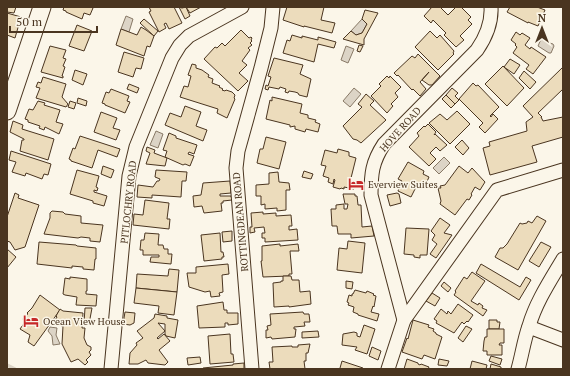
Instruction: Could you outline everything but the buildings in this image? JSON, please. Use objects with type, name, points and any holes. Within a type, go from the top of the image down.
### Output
[{"type":"main road","points":[[7,111],[42,7]]},
{"type":"street","name":"PITLOCHRY ROAD","points":[[111,369],[129,176],[136,147],[172,58],[180,45],[189,36],[242,7]]},
{"type":"street","name":"ROTTINGDEAN ROAD","points":[[252,369],[236,168],[238,151],[270,28],[273,7]]},
{"type":"street","name":"HOVE ROAD","points":[[404,320],[371,195],[373,166],[377,154],[384,144],[477,50],[484,40],[490,22],[491,7]]},
{"type":"street","points":[[388,369],[404,320],[497,190],[563,170]]},
{"type":"street","points":[[518,369],[529,327],[544,290],[563,259]]},
{"type":"street","points":[[529,327],[563,340]]},
{"type":"shaded area","points":[[126,16],[133,19],[129,32],[121,29]]},
{"type":"shaded area","points":[[362,19],[367,24],[362,33],[356,35],[351,31]]},
{"type":"shaded area","points":[[542,37],[546,42],[553,44],[554,46],[551,53],[538,46]]},
{"type":"shaded area","points":[[346,46],[354,49],[348,63],[341,60]]},
{"type":"shaded area","points":[[354,88],[361,94],[350,107],[343,101]]},
{"type":"shaded area","points":[[156,131],[163,134],[158,148],[150,145]]},
{"type":"shaded area","points":[[444,157],[450,163],[439,174],[433,168]]},
{"type":"shaded area","points":[[50,327],[57,328],[56,335],[60,344],[53,345],[52,336],[48,331]]},
{"type":"waterway","points":[[7,365],[15,369]]},
{"type":"place","name":"Everview Suites","points":[[356,184]]},
{"type":"place","name":"Ocean View House","points":[[31,321]]}]
